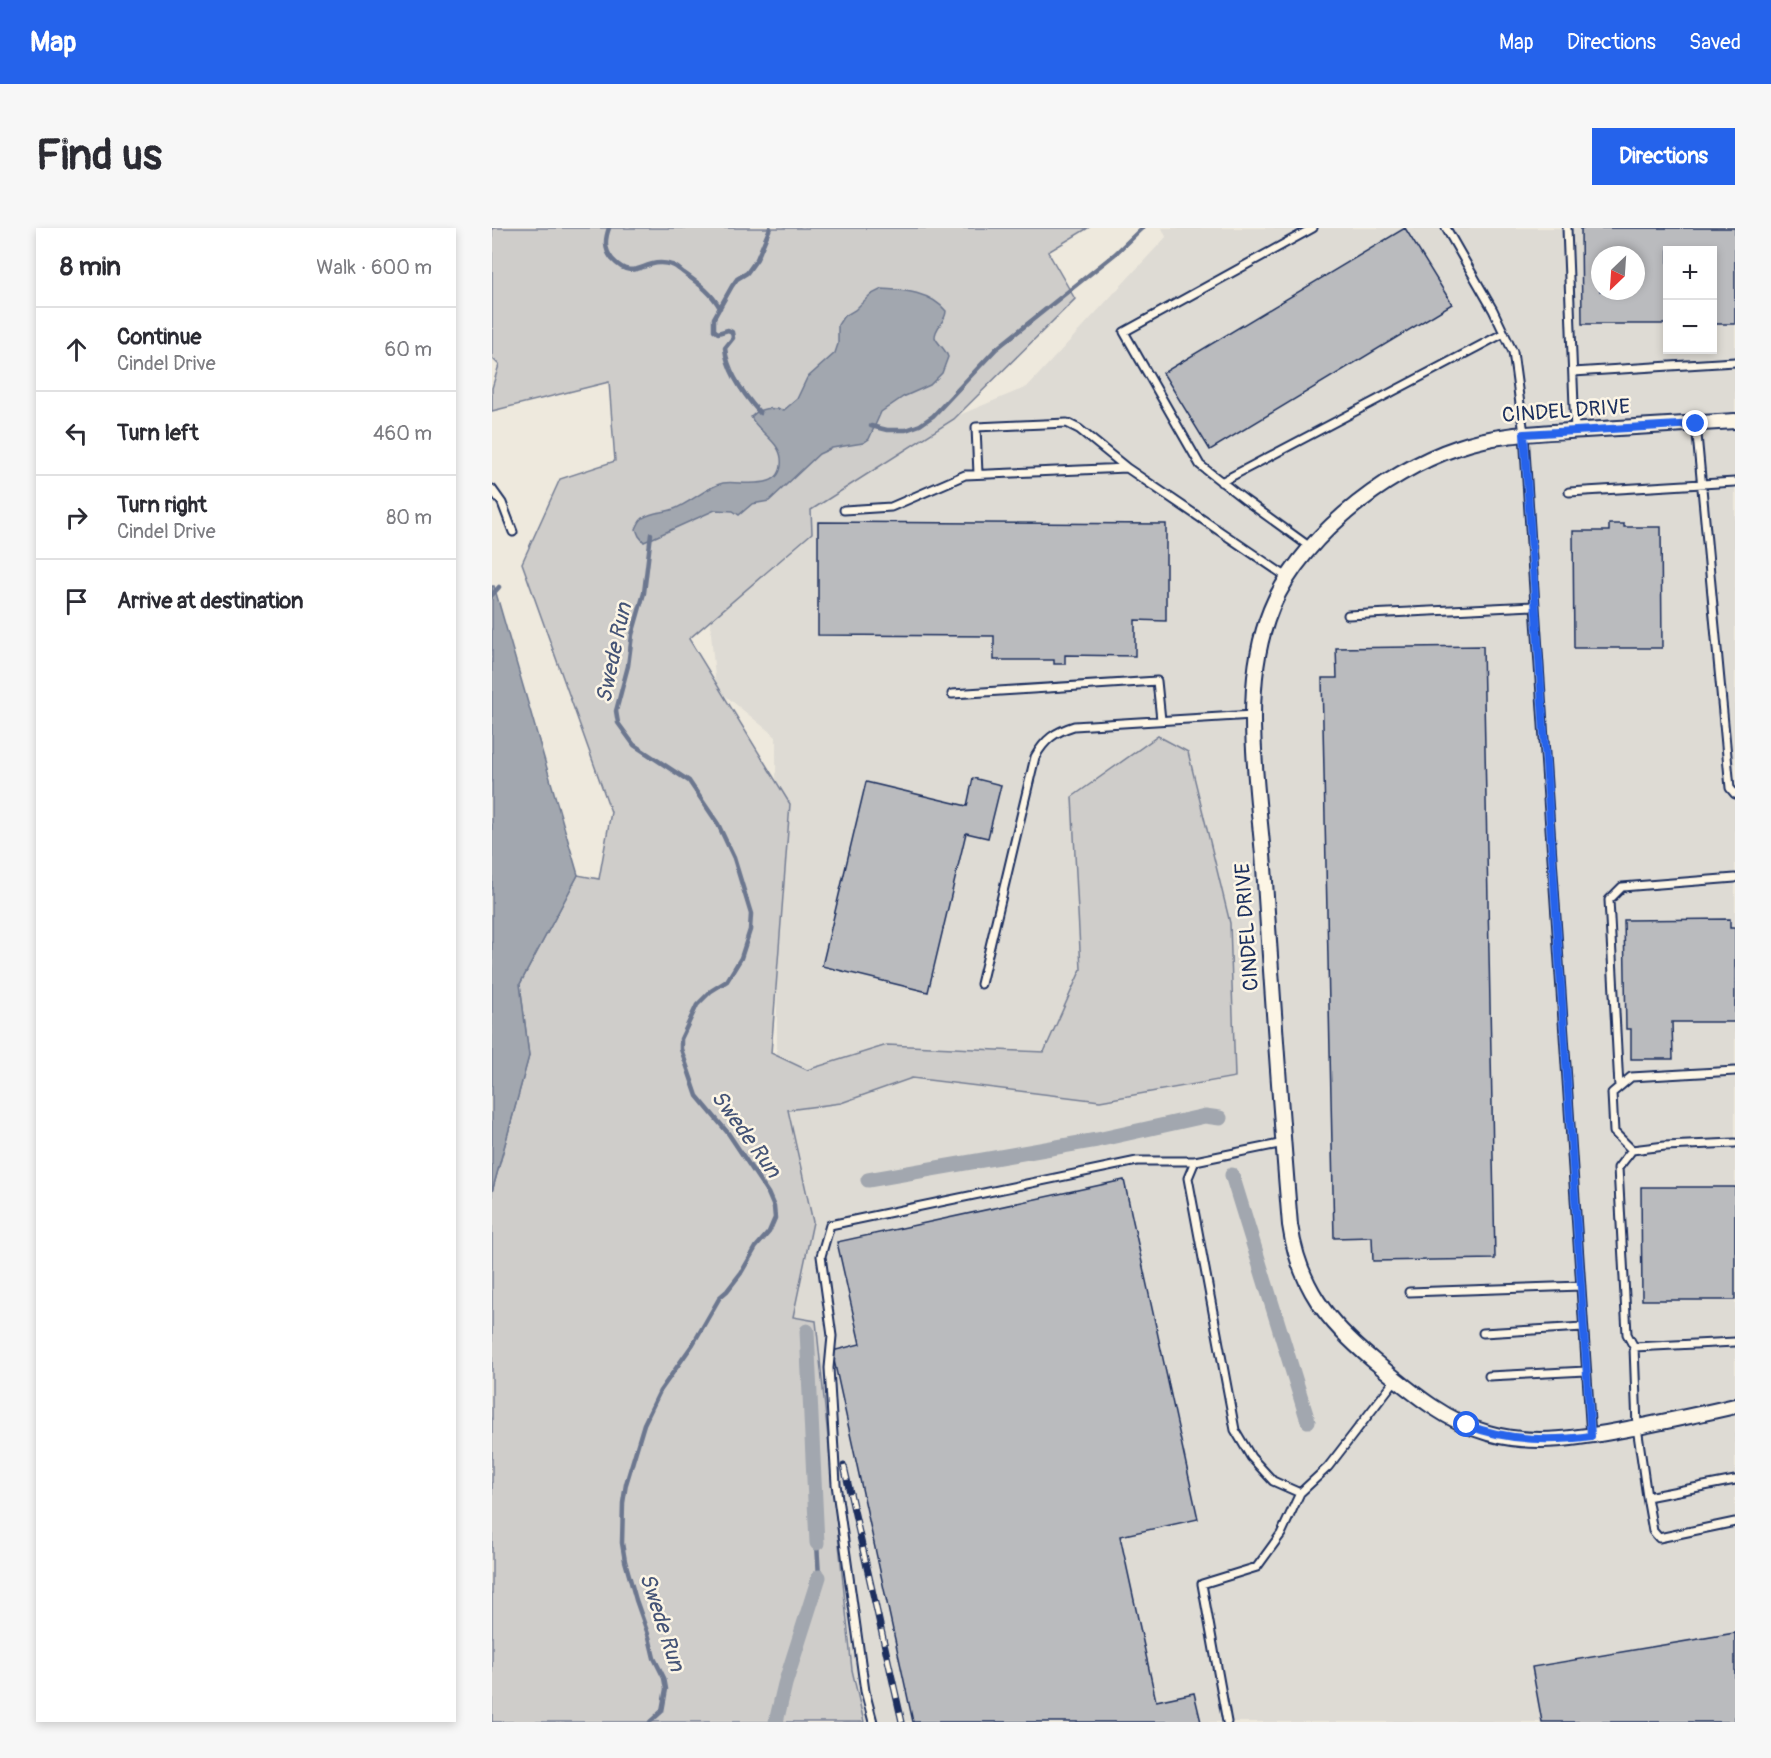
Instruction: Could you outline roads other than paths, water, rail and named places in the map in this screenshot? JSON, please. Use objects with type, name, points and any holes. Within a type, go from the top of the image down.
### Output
[{"type":"street","name":"CINDEL DRIVE","points":[[1735,421],[1496,437],[1460,446],[1419,464],[1365,498],[1310,547],[1287,577],[1267,618],[1260,644],[1255,669],[1254,715],[1293,1246],[1307,1285],[1330,1320],[1361,1350],[1410,1391],[1446,1415],[1487,1433],[1533,1440],[1591,1436],[1735,1406]]},
{"type":"lane","points":[[1310,547],[1200,465],[1124,332],[1313,228]]},
{"type":"lane","points":[[1446,228],[1513,352],[1524,434],[1591,1436]]},
{"type":"lane","points":[[1567,228],[1575,431]]},
{"type":"lane","points":[[1221,482],[1504,333]]},
{"type":"lane","points":[[1573,372],[1735,362]]},
{"type":"lane","points":[[978,474],[976,427],[1067,423],[1079,429],[1127,468],[1287,577]]},
{"type":"lane","points":[[1696,424],[1730,788],[1735,794]]},
{"type":"lane","points":[[844,510],[891,507],[965,475],[1127,468]]},
{"type":"lane","points":[[1569,492],[1735,482]]},
{"type":"lane","points":[[492,489],[502,503],[513,532]]},
{"type":"lane","points":[[1348,615],[1535,606]]},
{"type":"lane","points":[[952,694],[1157,681],[1161,720]]},
{"type":"lane","points":[[981,984],[1035,757],[1042,744],[1057,731],[1074,726],[1254,715]]},
{"type":"lane","points":[[1619,1087],[1609,900],[1622,887],[1735,878]]},
{"type":"lane","points":[[1632,1150],[1614,1132],[1612,1093],[1631,1077],[1735,1071]]},
{"type":"lane","points":[[873,1722],[865,1690],[836,1484],[829,1368],[832,1336],[821,1256],[830,1225],[1137,1161],[1195,1161],[1284,1143]]},
{"type":"lane","points":[[1735,1143],[1632,1150],[1618,1168],[1628,1334],[1634,1347],[1637,1427],[1653,1531],[1659,1538],[1735,1522]]},
{"type":"lane","points":[[1195,1161],[1188,1178],[1235,1431],[1251,1457],[1273,1481],[1300,1493]]},
{"type":"lane","points":[[1409,1293],[1581,1286]]},
{"type":"lane","points":[[1483,1333],[1583,1327]]},
{"type":"lane","points":[[1634,1347],[1735,1342]]},
{"type":"lane","points":[[1489,1376],[1586,1371]]},
{"type":"lane","points":[[1227,1722],[1202,1584],[1257,1567],[1281,1534],[1300,1493],[1328,1467],[1396,1379]]},
{"type":"lane","points":[[1647,1497],[1735,1480]]},
{"type":"waterway","name":"Swede Run","points":[[609,228],[606,248],[612,259],[620,266],[628,270],[662,263],[674,266],[713,297],[720,308]]},
{"type":"waterway","name":"Swede Run","points":[[760,413],[743,391],[726,357],[725,348],[733,338],[732,332],[728,330],[718,333],[714,330],[714,318],[737,279],[747,273],[757,259],[770,228]]},
{"type":"waterway","points":[[871,426],[887,430],[906,430],[920,425],[933,416],[996,349],[1115,254],[1142,228]]},
{"type":"waterway","name":"Swede Run","points":[[650,1722],[662,1711],[666,1689],[664,1678],[654,1658],[625,1561],[622,1543],[626,1484],[644,1424],[660,1391],[693,1344],[720,1297],[741,1273],[756,1247],[769,1232],[775,1218],[774,1207],[768,1193],[728,1133],[697,1096],[681,1049],[681,1039],[697,1005],[711,991],[727,981],[741,958],[750,930],[751,914],[734,858],[718,824],[689,781],[634,745],[618,723],[616,711],[628,666],[632,635],[644,593],[651,534]]},
{"type":"waterway","points":[[492,595],[499,587]]},
{"type":"waterway","points":[[868,1180],[1097,1140],[1205,1116],[1220,1118]]},
{"type":"waterway","points":[[1232,1175],[1308,1421]]},
{"type":"waterway","points":[[807,1331],[817,1543]]},
{"type":"waterway","points":[[817,1543],[819,1577]]},
{"type":"waterway","points":[[776,1722],[785,1684],[819,1577]]},
{"type":"railway","points":[[844,1466],[902,1722]]}]
